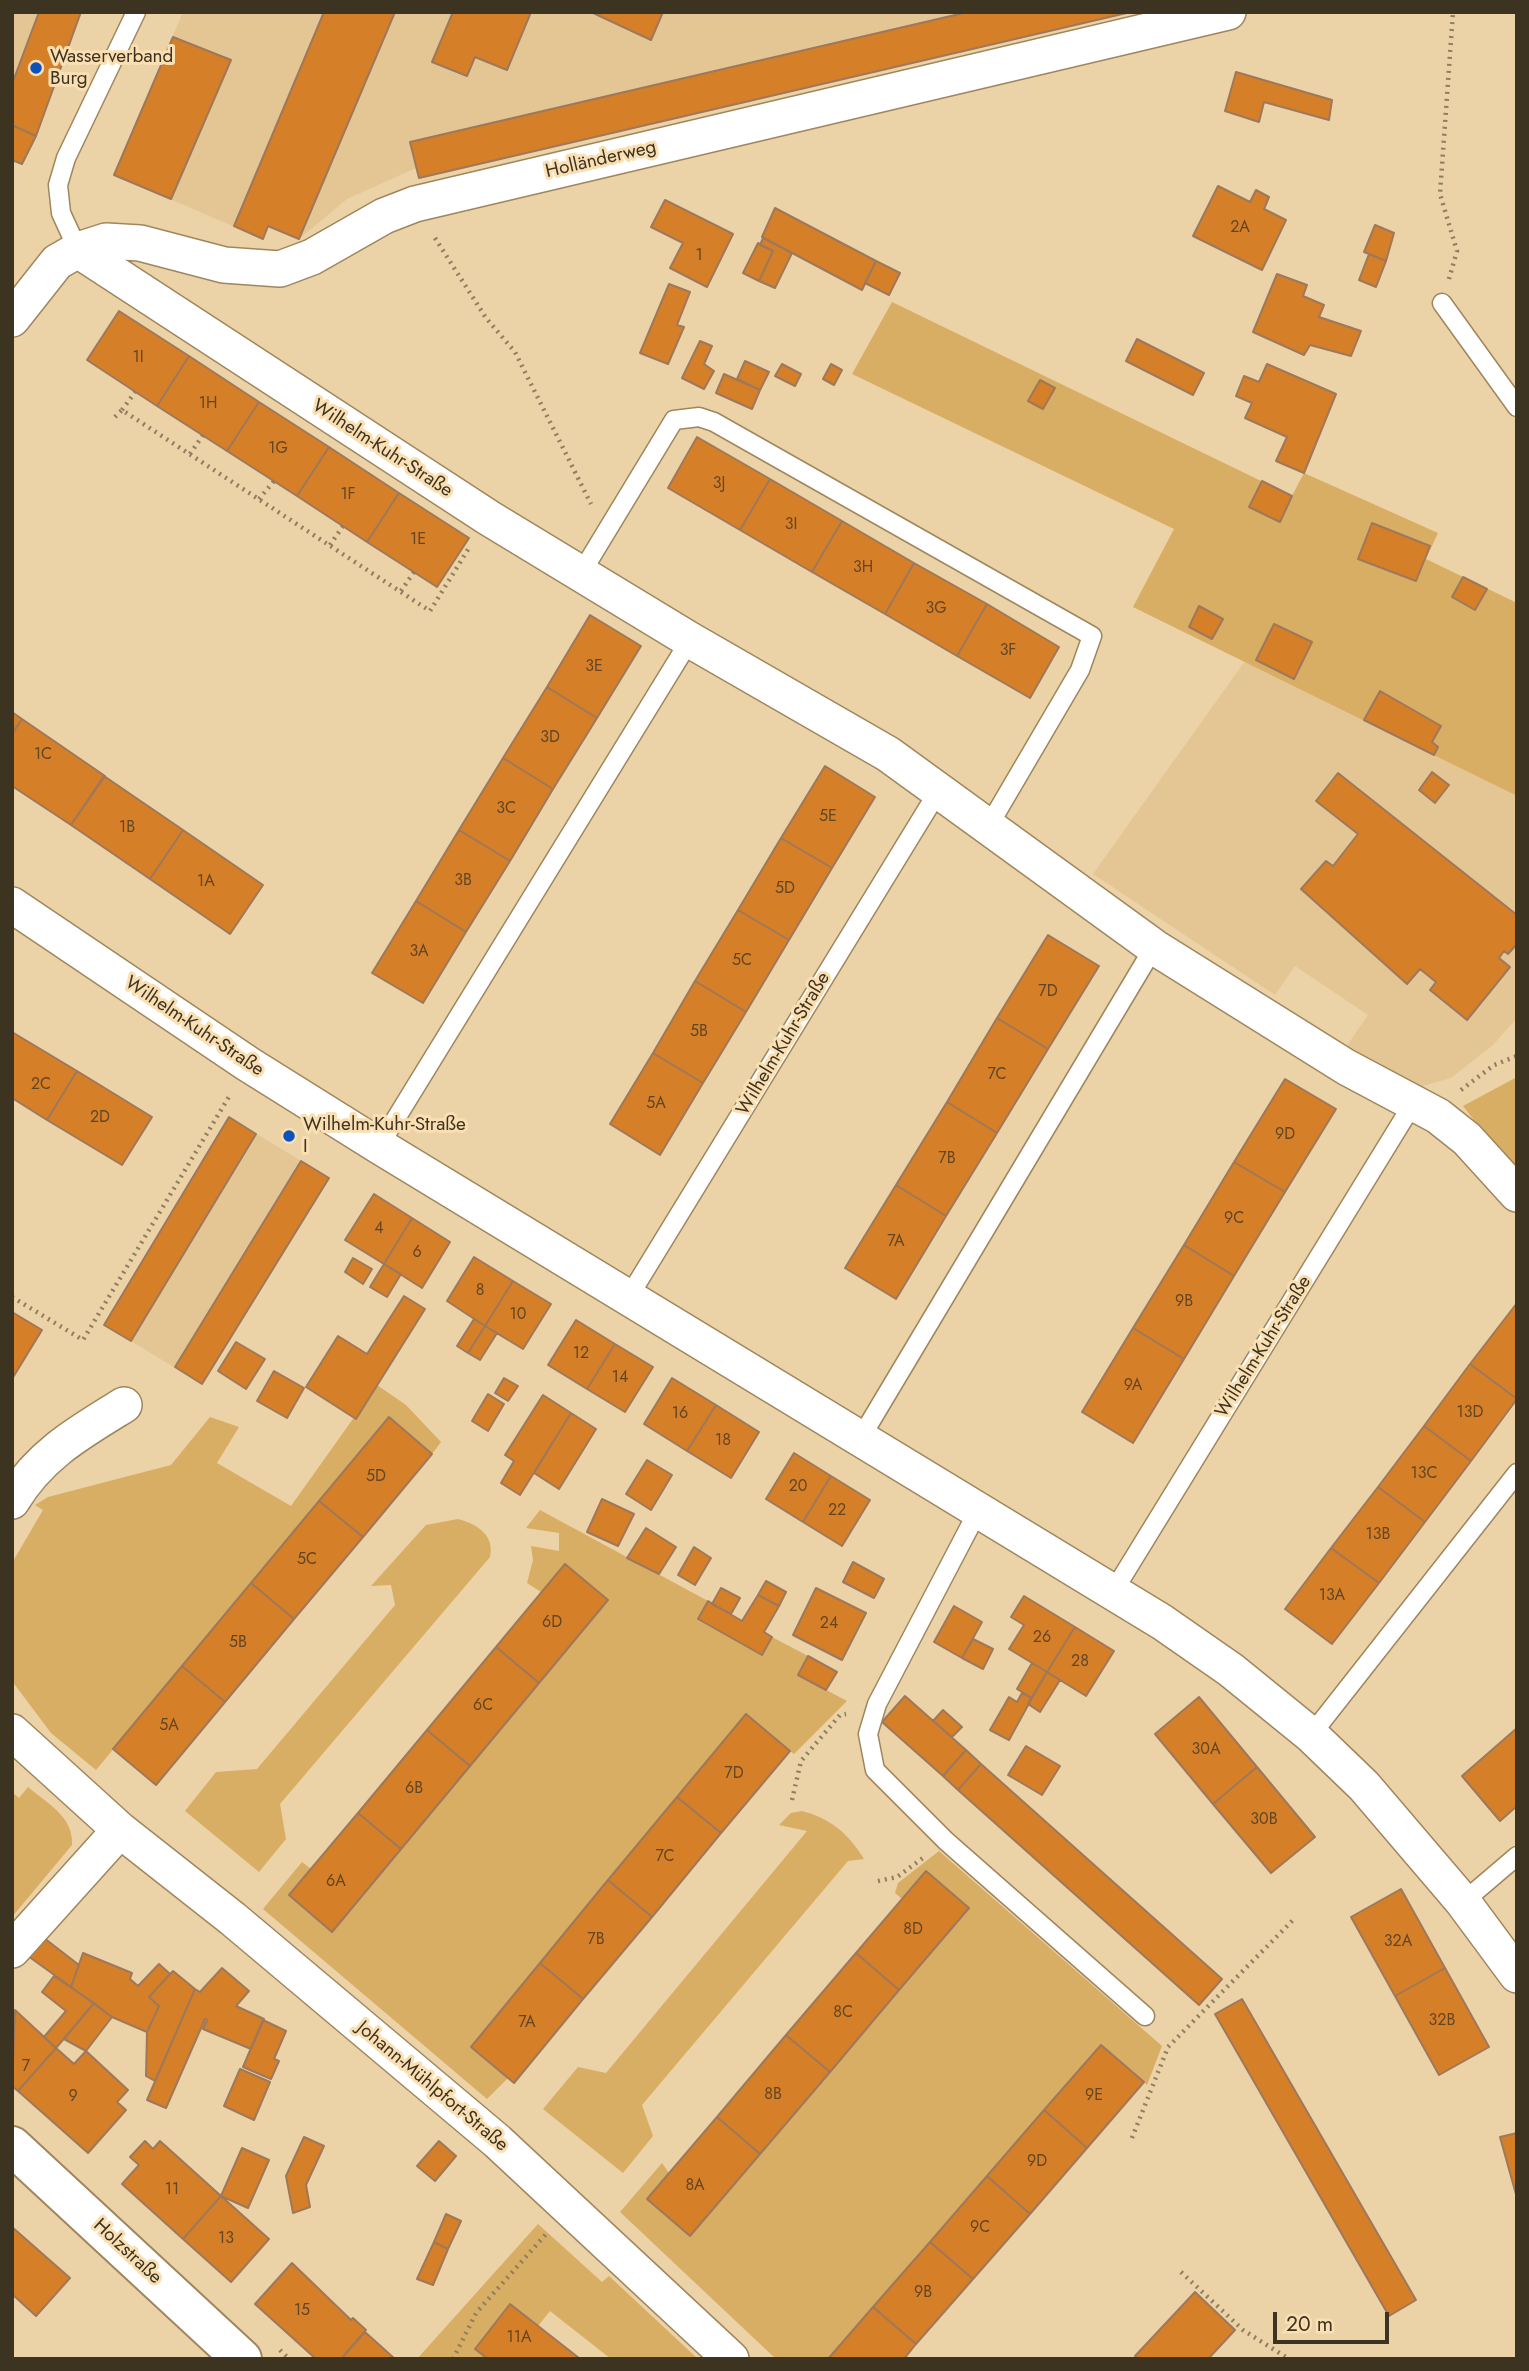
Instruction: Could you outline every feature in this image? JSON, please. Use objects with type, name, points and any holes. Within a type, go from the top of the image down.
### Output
[{"type":"street","name":"Holländerweg","points":[[12,318],[57,262],[78,250],[106,241],[140,243],[224,265],[280,269],[312,257],[384,216],[415,204],[1228,12]]},
{"type":"street","name":"Wilhelm-Kuhr-Straße","points":[[78,250],[580,575],[888,754],[1154,947],[1346,1068],[1426,1109],[1467,1139],[1517,1194]]},
{"type":"street","name":"Wilhelm-Kuhr-Straße","points":[[12,905],[248,1064],[628,1298],[979,1509],[1113,1592],[1231,1670],[1311,1735],[1364,1786],[1462,1902],[1517,1975]]},
{"type":"street","points":[[12,1501],[27,1476],[50,1454],[124,1405]]},
{"type":"street","name":"Johann-Mühlpfort-Straße","points":[[12,1732],[120,1830],[265,1946],[497,2141],[731,2359]]},
{"type":"street","points":[[12,1950],[120,1830]]},
{"type":"street","name":"Holzstraße","points":[[12,2146],[242,2359]]},
{"type":"lane","points":[[78,250],[61,213],[58,185],[66,158],[136,12]]},
{"type":"lane","points":[[1442,303],[1517,407]]},
{"type":"lane","points":[[580,575],[674,419],[699,417],[714,422],[1092,636],[1080,670],[988,827]]},
{"type":"lane","points":[[379,1146],[690,640]]},
{"type":"lane","name":"Wilhelm-Kuhr-Straße","points":[[628,1298],[939,790]]},
{"type":"lane","points":[[860,1438],[1154,947]]},
{"type":"lane","name":"Wilhelm-Kuhr-Straße","points":[[1113,1592],[1426,1109]]},
{"type":"lane","points":[[1311,1735],[1517,1473]]},
{"type":"lane","points":[[979,1509],[877,1704],[868,1734],[875,1770],[946,1841],[1145,2016]]},
{"type":"lane","points":[[1462,1902],[1517,1856]]},
{"type":"path","points":[[1442,303],[1457,251],[1440,194],[1453,12]]},
{"type":"path","points":[[415,204],[463,285],[514,352],[605,533]]},
{"type":"path","points":[[116,417],[135,391]]},
{"type":"path","points":[[122,410],[430,611],[489,518]]},
{"type":"path","points":[[190,454],[203,435]]},
{"type":"path","points":[[259,499],[274,481]]},
{"type":"path","points":[[330,545],[343,526]]},
{"type":"path","points":[[401,591],[414,572]]},
{"type":"path","points":[[1426,1109],[1469,1081],[1517,1056]]},
{"type":"path","points":[[12,1297],[83,1340],[248,1064]]},
{"type":"path","points":[[792,1800],[801,1761],[840,1716],[877,1704]]},
{"type":"path","points":[[878,1881],[897,1877],[946,1841]]},
{"type":"path","points":[[1132,2138],[1168,2047],[1294,1919]]},
{"type":"path","points":[[453,2359],[476,2313],[570,2208]]},
{"type":"path","points":[[1181,2272],[1243,2330],[1289,2359]]},
{"type":"shaded area","name":"Wasserverband Burg","points":[[12,12],[81,12],[36,136],[12,125]]},
{"type":"shaded area","points":[[183,12],[1131,12],[419,178],[416,168],[347,199],[299,239],[269,226],[263,239],[114,175]]},
{"type":"shaded area","points":[[892,302],[1292,496],[1304,473],[1438,533],[1426,559],[1517,603],[1517,796],[1133,607],[1174,529],[852,374]]},
{"type":"shaded area","points":[[1245,661],[1517,796],[1517,1018],[1493,1045],[1451,1078],[1419,1087],[1346,1047],[1368,1015],[1295,966],[1275,995],[1093,874]]},
{"type":"shaded area","points":[[1517,1077],[1517,1175],[1463,1106]]},
{"type":"shaded area","points":[[229,1117],[329,1178],[202,1384],[104,1325]]},
{"type":"shaded area","points":[[377,1385],[406,1405],[441,1442],[432,1454],[388,1418],[96,1770],[51,1733],[12,1681],[12,1563],[43,1510],[35,1505],[48,1497],[171,1465],[210,1417],[239,1427],[217,1463],[291,1506]]},
{"type":"shaded area","points":[[540,1510],[708,1601],[698,1620],[762,1655],[772,1637],[808,1656],[798,1675],[847,1701],[794,1754],[746,1715],[471,2046],[508,2078],[487,2099],[263,1909],[302,1862],[311,1869],[289,1895],[332,1931],[608,1600],[565,1564],[541,1592],[527,1583],[533,1560],[531,1546],[559,1551],[559,1533],[526,1528]]},
{"type":"shaded area","points":[[458,1519],[478,1527],[483,1532],[490,1542],[490,1557],[280,1804],[286,1839],[259,1872],[185,1811],[216,1772],[257,1769],[395,1605],[391,1585],[371,1586],[426,1525]]},
{"type":"shaded area","points":[[28,1787],[64,1819],[69,1826],[72,1845],[12,1917],[12,1792],[19,1798]]},
{"type":"shaded area","points":[[802,1811],[838,1828],[864,1859],[848,1861],[642,2105],[653,2136],[623,2173],[543,2109],[578,2067],[606,2073],[807,1831],[779,1825],[791,1813]]},
{"type":"shaded area","points":[[939,1851],[1162,2046],[1147,2085],[1101,2045],[828,2359],[776,2359],[620,2212],[662,2163],[669,2173],[647,2199],[691,2236],[969,1908],[926,1871],[902,1899],[895,1893],[898,1883]]},
{"type":"shaded area","points":[[538,2224],[602,2282],[609,2276],[698,2359],[611,2359],[550,2311],[538,2326],[476,2349],[487,2359],[417,2359]]},
{"type":"building","name":"Wasserverband Burg","points":[[39,12],[81,12],[36,136],[12,125],[12,84]]},
{"type":"building","points":[[324,12],[395,12],[299,239],[268,226],[263,239],[234,226]]},
{"type":"building","points":[[453,12],[531,12],[507,70],[475,57],[467,76],[432,62]]},
{"type":"building","points":[[591,12],[663,12],[651,40]]},
{"type":"building","points":[[968,12],[1131,12],[419,178],[410,142]]},
{"type":"building","points":[[173,37],[231,60],[171,199],[114,175]]},
{"type":"building","points":[[1236,72],[1332,100],[1329,120],[1264,102],[1259,122],[1225,111]]},
{"type":"building","points":[[12,125],[36,136],[22,164],[12,160]]},
{"type":"building","points":[[1218,186],[1250,202],[1256,190],[1269,197],[1264,209],[1286,220],[1262,270],[1193,236]]},
{"type":"building","points":[[665,200],[733,234],[707,287],[670,268],[683,243],[651,227]]},
{"type":"building","points":[[775,208],[876,261],[862,290],[762,237]]},
{"type":"building","points":[[1375,225],[1394,233],[1386,261],[1364,252]]},
{"type":"building","points":[[763,238],[792,253],[775,288],[759,281],[773,251],[760,245]]},
{"type":"building","points":[[758,243],[773,251],[759,281],[743,273]]},
{"type":"building","points":[[1369,254],[1386,261],[1376,287],[1359,280]]},
{"type":"building","points":[[876,261],[900,273],[889,295],[865,283]]},
{"type":"building","points":[[1277,274],[1307,285],[1303,296],[1324,305],[1319,317],[1361,331],[1351,356],[1310,345],[1304,355],[1253,332]]},
{"type":"building","points":[[669,284],[690,292],[677,325],[684,327],[668,364],[640,353]]},
{"type":"building","points":[[119,311],[189,356],[157,406],[87,360]]},
{"type":"building","points":[[1137,339],[1204,373],[1193,395],[1126,361]]},
{"type":"building","points":[[700,341],[712,346],[704,364],[714,371],[704,389],[682,378]]},
{"type":"building","points":[[189,356],[259,402],[227,451],[157,406]]},
{"type":"building","points":[[745,361],[769,372],[760,390],[737,379]]},
{"type":"building","points":[[782,364],[801,374],[795,386],[775,376]]},
{"type":"building","points":[[831,364],[842,370],[834,385],[823,379]]},
{"type":"building","points":[[1267,364],[1336,394],[1304,473],[1276,461],[1287,437],[1245,418],[1252,403],[1236,396],[1244,376],[1259,382]]},
{"type":"building","points":[[724,374],[760,390],[752,409],[716,393]]},
{"type":"building","points":[[1040,380],[1055,388],[1043,409],[1028,401]]},
{"type":"building","points":[[259,402],[329,447],[297,496],[227,451]]},
{"type":"building","points":[[697,437],[770,479],[740,530],[668,488]]},
{"type":"building","points":[[329,447],[399,493],[367,542],[297,496]]},
{"type":"building","points":[[770,479],[842,521],[812,572],[740,530]]},
{"type":"building","points":[[1262,481],[1292,496],[1280,522],[1249,507]]},
{"type":"building","points":[[399,493],[469,538],[437,587],[367,542]]},
{"type":"building","points":[[842,521],[914,563],[885,614],[812,572]]},
{"type":"building","points":[[1372,523],[1430,546],[1416,581],[1358,559]]},
{"type":"building","points":[[914,563],[987,604],[957,656],[885,614]]},
{"type":"building","points":[[1463,577],[1487,589],[1475,610],[1452,597]]},
{"type":"building","points":[[987,604],[1059,647],[1030,698],[957,656]]},
{"type":"building","points":[[1199,606],[1223,619],[1212,639],[1189,627]]},
{"type":"building","points":[[590,615],[641,646],[597,718],[547,687]]},
{"type":"building","points":[[1274,624],[1312,642],[1294,679],[1256,660]]},
{"type":"building","points":[[547,687],[597,718],[553,789],[503,758]]},
{"type":"building","points":[[1380,691],[1441,726],[1432,742],[1438,747],[1434,755],[1364,720]]},
{"type":"building","points":[[12,712],[22,719],[12,734]]},
{"type":"building","points":[[22,719],[105,776],[71,825],[12,786],[12,734]]},
{"type":"building","points":[[503,758],[553,789],[510,861],[459,830]]},
{"type":"building","points":[[825,766],[875,797],[832,868],[781,838]]},
{"type":"building","points":[[1432,772],[1449,785],[1435,803],[1419,790]]},
{"type":"building","points":[[1338,773],[1517,915],[1517,944],[1508,954],[1504,951],[1499,958],[1510,967],[1467,1020],[1430,990],[1436,982],[1420,969],[1407,984],[1301,889],[1326,861],[1333,866],[1358,834],[1316,801]]},
{"type":"building","points":[[104,776],[183,830],[150,879],[71,825]]},
{"type":"building","points":[[183,830],[263,885],[230,934],[150,879]]},
{"type":"building","points":[[459,830],[510,861],[466,932],[416,901]]},
{"type":"building","points":[[781,838],[832,868],[789,940],[738,910]]},
{"type":"building","points":[[416,901],[466,932],[423,1003],[372,973]]},
{"type":"building","points":[[738,910],[789,940],[746,1012],[695,981]]},
{"type":"building","points":[[1048,935],[1099,966],[1048,1049],[997,1018]]},
{"type":"building","points":[[695,981],[746,1012],[703,1083],[653,1053]]},
{"type":"building","points":[[997,1018],[1048,1049],[997,1133],[947,1102]]},
{"type":"building","points":[[12,1032],[77,1071],[47,1120],[12,1098]]},
{"type":"building","points":[[653,1053],[703,1083],[660,1155],[610,1124]]},
{"type":"building","points":[[77,1071],[152,1117],[122,1165],[47,1120]]},
{"type":"building","points":[[1285,1079],[1336,1109],[1285,1192],[1234,1162]]},
{"type":"building","points":[[947,1102],[997,1133],[946,1216],[896,1185]]},
{"type":"building","points":[[229,1117],[256,1134],[131,1341],[104,1325]]},
{"type":"building","points":[[301,1161],[329,1178],[202,1384],[175,1367]]},
{"type":"building","points":[[1234,1162],[1285,1192],[1234,1276],[1184,1245]]},
{"type":"building","points":[[896,1185],[946,1216],[896,1299],[845,1268]]},
{"type":"building","points":[[374,1194],[412,1218],[384,1264],[345,1240]]},
{"type":"building","points":[[412,1218],[450,1242],[422,1288],[384,1264]]},
{"type":"building","points":[[1184,1245],[1234,1276],[1184,1359],[1133,1328]]},
{"type":"building","points":[[474,1257],[513,1281],[485,1326],[447,1301]]},
{"type":"building","points":[[353,1258],[372,1269],[363,1284],[345,1272]]},
{"type":"building","points":[[384,1264],[401,1274],[387,1297],[370,1287]]},
{"type":"building","points":[[513,1281],[551,1304],[523,1349],[485,1326]]},
{"type":"building","points":[[404,1296],[425,1309],[356,1419],[306,1387],[338,1336],[367,1354]]},
{"type":"building","points":[[1517,1303],[1517,1399],[1470,1364]]},
{"type":"building","points":[[12,1312],[42,1330],[12,1379]]},
{"type":"building","points":[[474,1319],[485,1326],[468,1353],[457,1346]]},
{"type":"building","points":[[576,1320],[615,1344],[587,1389],[548,1365]]},
{"type":"building","points":[[485,1326],[497,1333],[480,1360],[468,1353]]},
{"type":"building","points":[[1133,1328],[1184,1359],[1133,1443],[1082,1412]]},
{"type":"building","points":[[236,1342],[265,1359],[246,1389],[218,1371]]},
{"type":"building","points":[[615,1344],[653,1367],[625,1412],[587,1389]]},
{"type":"building","points":[[1470,1364],[1517,1399],[1471,1461],[1424,1426]]},
{"type":"building","points":[[274,1371],[304,1388],[287,1418],[257,1401]]},
{"type":"building","points":[[504,1378],[518,1386],[508,1401],[495,1393]]},
{"type":"building","points":[[672,1378],[716,1405],[687,1451],[644,1424]]},
{"type":"building","points":[[488,1394],[504,1404],[488,1431],[472,1421]]},
{"type":"building","points":[[543,1395],[571,1413],[520,1495],[501,1483],[514,1461],[505,1455]]},
{"type":"building","points":[[716,1405],[759,1432],[731,1478],[687,1451]]},
{"type":"building","points":[[571,1413],[596,1429],[559,1489],[534,1473]]},
{"type":"building","points":[[389,1417],[432,1454],[363,1537],[319,1501]]},
{"type":"building","points":[[1424,1426],[1471,1461],[1425,1522],[1378,1487]]},
{"type":"building","points":[[794,1453],[831,1476],[803,1522],[766,1499]]},
{"type":"building","points":[[647,1460],[672,1475],[651,1510],[626,1494]]},
{"type":"building","points":[[831,1476],[870,1500],[842,1546],[803,1522]]},
{"type":"building","points":[[1378,1487],[1425,1522],[1379,1583],[1331,1548]]},
{"type":"building","points":[[602,1499],[634,1514],[618,1546],[587,1532]]},
{"type":"building","points":[[319,1501],[363,1537],[294,1619],[251,1583]]},
{"type":"building","points":[[646,1528],[676,1547],[659,1574],[627,1558]]},
{"type":"building","points":[[694,1547],[711,1558],[695,1585],[678,1575]]},
{"type":"building","points":[[1331,1548],[1379,1583],[1332,1644],[1285,1609]]},
{"type":"building","points":[[853,1562],[884,1579],[874,1598],[843,1582]]},
{"type":"building","points":[[565,1564],[608,1600],[539,1683],[496,1647]]},
{"type":"building","points":[[766,1581],[786,1592],[779,1606],[758,1595]]},
{"type":"building","points":[[251,1583],[294,1619],[225,1702],[182,1666]]},
{"type":"building","points":[[721,1588],[740,1598],[731,1614],[712,1604]]},
{"type":"building","points":[[816,1588],[866,1613],[842,1660],[793,1635]]},
{"type":"building","points":[[758,1595],[779,1606],[764,1632],[772,1637],[762,1655],[698,1619],[708,1601],[742,1621]]},
{"type":"building","points":[[1024,1596],[1075,1627],[1047,1672],[1009,1649],[1024,1625],[1011,1617]]},
{"type":"building","points":[[954,1606],[982,1622],[962,1658],[934,1642]]},
{"type":"building","points":[[1075,1627],[1114,1651],[1086,1696],[1047,1672]]},
{"type":"building","points":[[973,1639],[993,1649],[983,1669],[962,1658]]},
{"type":"building","points":[[496,1647],[539,1683],[470,1766],[427,1730]]},
{"type":"building","points":[[808,1656],[837,1672],[826,1690],[798,1675]]},
{"type":"building","points":[[1032,1663],[1047,1672],[1032,1698],[1017,1689]]},
{"type":"building","points":[[182,1666],[225,1702],[156,1785],[113,1749]]},
{"type":"building","points":[[1047,1672],[1060,1680],[1040,1712],[1028,1704]]},
{"type":"building","points":[[1022,1693],[1032,1698],[1009,1740],[990,1730],[1009,1697],[1017,1702]]},
{"type":"building","points":[[905,1696],[966,1750],[943,1776],[882,1722]]},
{"type":"building","points":[[1199,1697],[1257,1767],[1213,1804],[1155,1734]]},
{"type":"building","points":[[943,1710],[962,1727],[952,1737],[933,1721]]},
{"type":"building","points":[[746,1714],[790,1751],[721,1833],[677,1797]]},
{"type":"building","points":[[1517,1728],[1517,1806],[1500,1821],[1462,1776]]},
{"type":"building","points":[[427,1730],[470,1766],[401,1849],[358,1813]]},
{"type":"building","points":[[1026,1746],[1060,1766],[1042,1795],[1008,1775]]},
{"type":"building","points":[[966,1750],[981,1764],[958,1790],[943,1776]]},
{"type":"building","points":[[981,1764],[1222,1979],[1199,2005],[958,1790]]},
{"type":"building","points":[[1257,1767],[1315,1837],[1271,1873],[1213,1804]]},
{"type":"building","points":[[677,1797],[721,1833],[652,1917],[608,1880]]},
{"type":"building","points":[[358,1813],[401,1849],[332,1932],[289,1895]]},
{"type":"building","points":[[926,1871],[969,1908],[899,1990],[856,1953]]},
{"type":"building","points":[[608,1880],[652,1917],[583,1999],[540,1963]]},
{"type":"building","points":[[1401,1889],[1445,1968],[1395,1996],[1351,1917]]},
{"type":"building","points":[[44,1938],[79,1965],[71,1987],[28,1956]]},
{"type":"building","points":[[83,1953],[132,1973],[130,1979],[138,1986],[159,1964],[170,1974],[149,1997],[159,2006],[147,2032],[112,2017],[71,1987]]},
{"type":"building","points":[[856,1953],[899,1990],[830,2072],[786,2035]]},
{"type":"building","points":[[540,1963],[583,1999],[514,2083],[471,2047]]},
{"type":"building","points":[[222,1968],[249,1991],[236,2006],[264,2019],[251,2049],[203,2029],[207,2020],[205,2019],[166,2108],[147,2100],[195,1989],[200,1992]]},
{"type":"building","points":[[1445,1968],[1489,2047],[1439,2075],[1395,1996]]},
{"type":"building","points":[[173,1971],[195,1989],[155,2081],[146,2076],[147,2032],[159,2006],[149,1997]]},
{"type":"building","points":[[54,1976],[94,2003],[56,2048],[44,2037],[66,2011],[42,1992]]},
{"type":"building","points":[[1242,1999],[1416,2300],[1389,2316],[1215,2014]]},
{"type":"building","points":[[94,2003],[112,2017],[86,2051],[64,2039]]},
{"type":"building","points":[[15,2010],[56,2048],[18,2091],[12,2086]]},
{"type":"building","points":[[263,2020],[286,2031],[274,2059],[279,2061],[271,2079],[243,2067]]},
{"type":"building","points":[[786,2035],[830,2072],[760,2154],[717,2117]]},
{"type":"building","points":[[1101,2045],[1144,2082],[1087,2148],[1044,2110]]},
{"type":"building","points":[[56,2048],[74,2064],[86,2051],[128,2090],[117,2102],[126,2110],[88,2153],[18,2091]]},
{"type":"building","points":[[240,2069],[270,2082],[254,2120],[224,2106]]},
{"type":"building","points":[[1044,2110],[1087,2148],[1030,2214],[987,2176]]},
{"type":"building","points":[[717,2117],[760,2154],[690,2236],[647,2199]]},
{"type":"building","points":[[1517,2133],[1517,2198],[1500,2137]]},
{"type":"building","points":[[304,2137],[324,2146],[306,2185],[310,2207],[293,2213],[286,2176]]},
{"type":"building","points":[[145,2141],[153,2149],[160,2141],[221,2196],[183,2239],[122,2184],[139,2165],[130,2157]]},
{"type":"building","points":[[439,2141],[456,2156],[435,2181],[417,2166]]},
{"type":"building","points":[[242,2148],[269,2160],[248,2208],[221,2196]]},
{"type":"building","points":[[987,2176],[1030,2214],[973,2279],[930,2242]]},
{"type":"building","points":[[221,2196],[269,2239],[231,2282],[183,2239]]},
{"type":"building","points":[[446,2214],[461,2221],[448,2249],[434,2242]]},
{"type":"building","points":[[12,2227],[70,2278],[36,2316],[12,2294]]},
{"type":"building","points":[[434,2242],[448,2249],[433,2285],[417,2279]]},
{"type":"building","points":[[930,2242],[973,2279],[916,2344],[873,2307]]},
{"type":"building","points":[[292,2263],[351,2320],[353,2318],[366,2330],[341,2359],[316,2359],[255,2304]]},
{"type":"building","points":[[1195,2292],[1235,2330],[1208,2359],[1138,2359],[1135,2356]]},
{"type":"building","points":[[510,2304],[579,2358],[488,2359],[475,2349]]},
{"type":"building","points":[[873,2307],[916,2344],[904,2359],[828,2359]]},
{"type":"building","points":[[365,2332],[395,2359],[341,2359]]},
{"type":"place","name":"Wasserverband Burg","points":[[36,68]]},
{"type":"place","name":"Wilhelm-Kuhr-Straße I","points":[[289,1136]]}]
